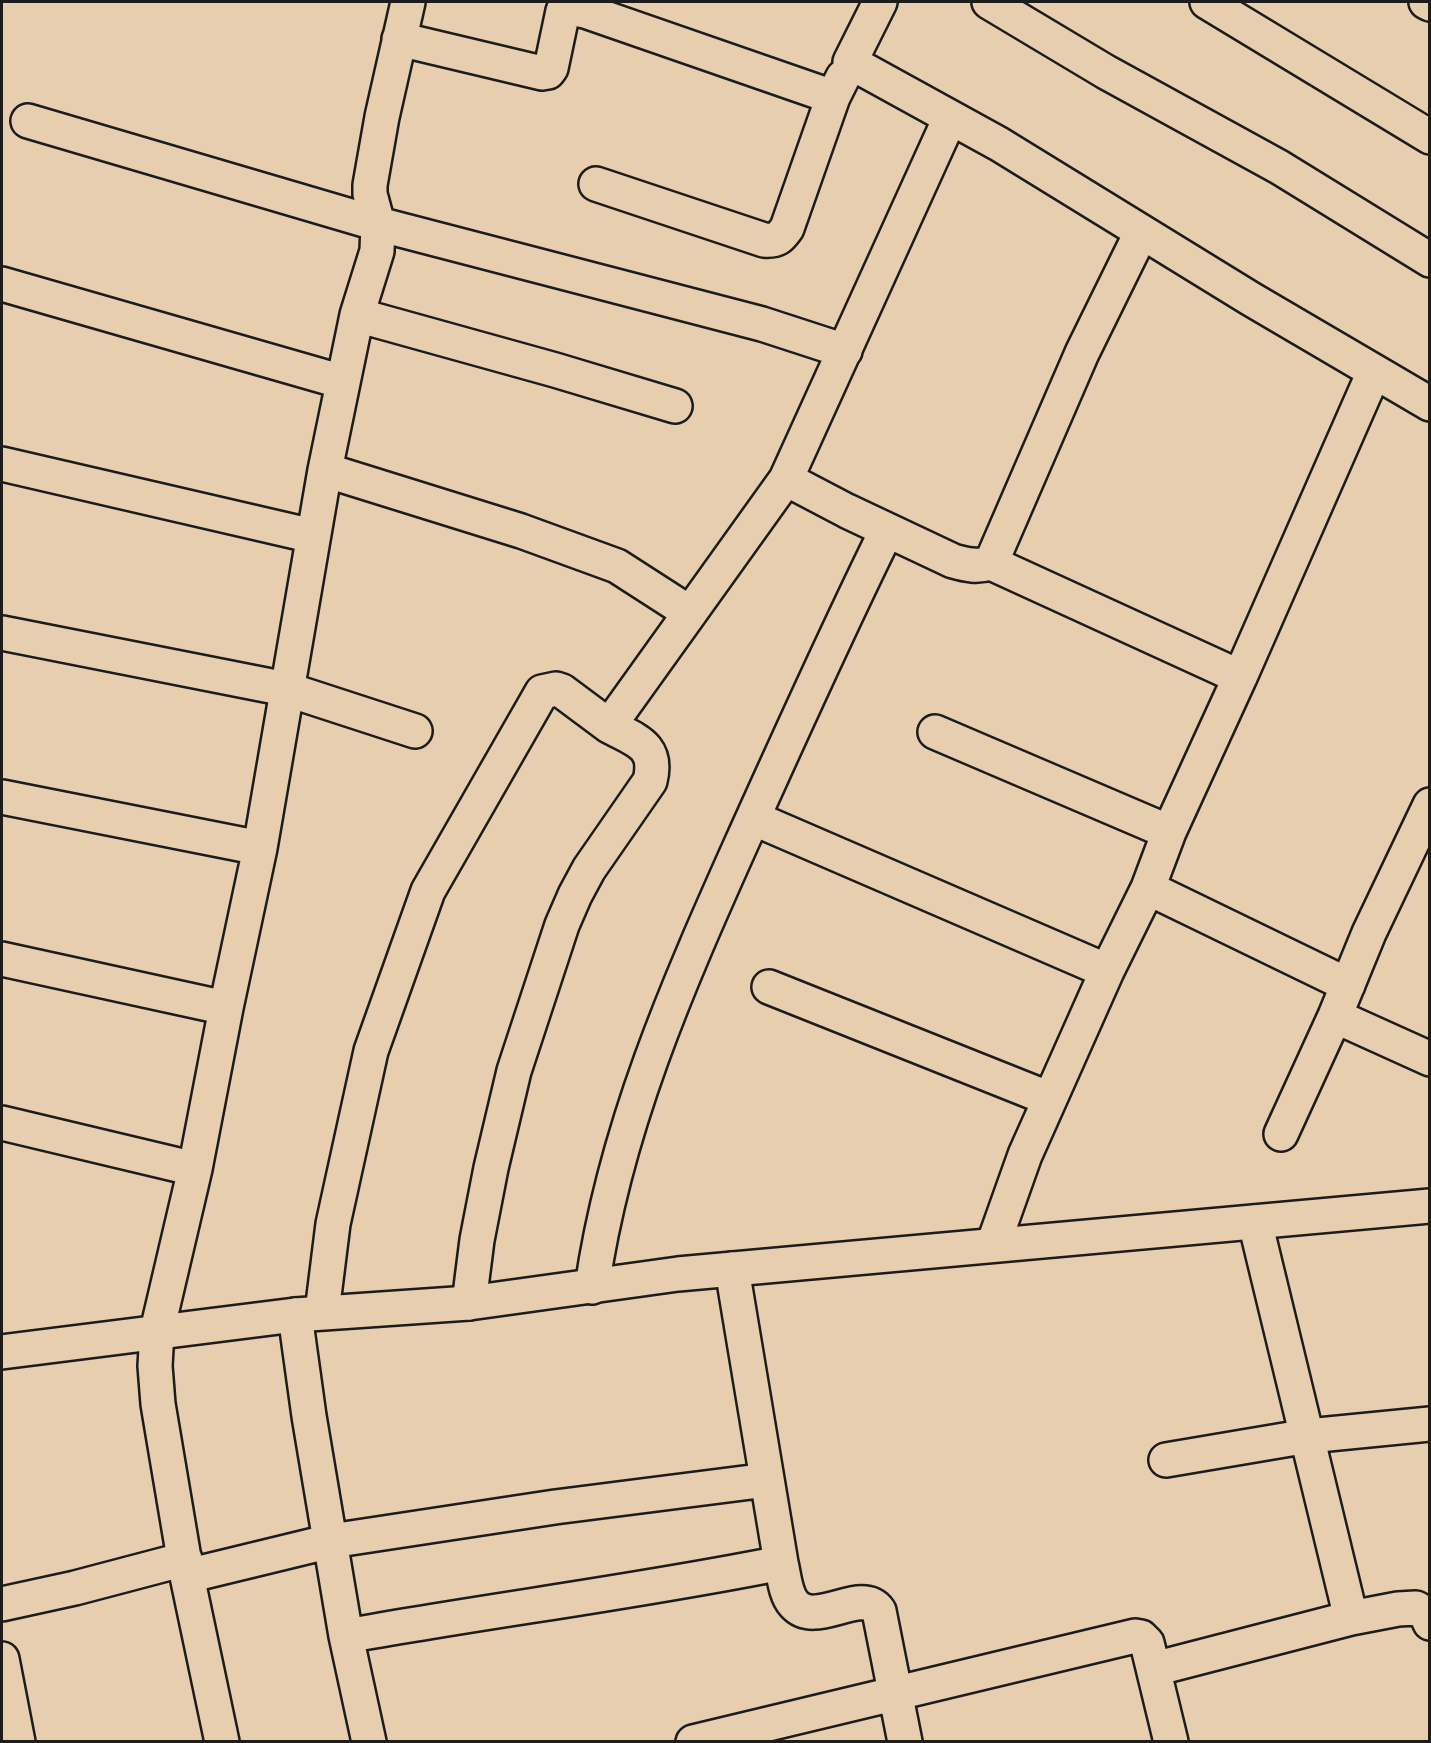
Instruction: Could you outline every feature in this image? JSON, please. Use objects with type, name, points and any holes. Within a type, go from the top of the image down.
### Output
[{"type":"street","points":[[222,1742],[186,1567],[158,1404],[155,1366],[157,1331],[195,1168],[260,848],[325,470],[357,315],[377,250],[378,224],[370,195],[370,185],[382,117],[408,2]]},
{"type":"street","points":[[596,184],[764,240],[775,241],[787,228],[833,97],[880,2]]},
{"type":"street","points":[[989,2],[1106,72],[1279,167],[1430,260]]},
{"type":"street","points":[[1207,2],[1430,137]]},
{"type":"street","points":[[399,39],[542,73],[548,72],[551,68],[563,11],[570,8],[585,11],[833,97]]},
{"type":"street","points":[[850,62],[999,144],[1141,232],[1430,404]]},
{"type":"street","points":[[609,726],[786,478],[950,118]]},
{"type":"street","points":[[28,121],[378,224],[762,324],[845,351]]},
{"type":"street","points":[[991,563],[1082,353],[1141,232]]},
{"type":"street","points":[[2,285],[343,382]]},
{"type":"street","points":[[357,315],[675,406]]},
{"type":"street","points":[[993,1245],[1025,1155],[1107,971],[1148,888],[1169,832],[1374,372]]},
{"type":"street","points":[[2,464],[313,536]]},
{"type":"street","points":[[325,470],[521,531],[617,566],[690,613]]},
{"type":"street","points":[[786,478],[887,530],[954,561],[970,566],[991,563],[1240,677]]},
{"type":"street","points":[[592,1287],[598,1241],[611,1186],[656,1043],[753,818],[840,625],[887,530]]},
{"type":"street","points":[[2,633],[286,689],[416,731]]},
{"type":"street","points":[[369,1742],[346,1636],[309,1416],[308,1313],[333,1224],[371,1051],[428,891],[542,693],[556,689],[609,726],[642,744],[652,759],[654,767],[650,781],[589,869],[562,925],[512,1082],[490,1168],[469,1303]]},
{"type":"street","points":[[935,732],[1169,832]]},
{"type":"street","points":[[2,797],[260,848]]},
{"type":"street","points":[[1281,1134],[1335,1016],[1369,933],[1430,805]]},
{"type":"street","points":[[753,818],[1107,971]]},
{"type":"street","points":[[1148,888],[1347,985]]},
{"type":"street","points":[[2,959],[226,1008]]},
{"type":"street","points":[[769,987],[1050,1099]]},
{"type":"street","points":[[1335,1016],[1430,1059]]},
{"type":"street","points":[[2,1123],[195,1168]]},
{"type":"street","points":[[2,1352],[308,1313],[469,1303],[678,1274],[1430,1206]]},
{"type":"street","points":[[1255,1222],[1351,1618]]},
{"type":"street","points":[[732,1269],[781,1563],[790,1596],[794,1604],[812,1612],[859,1603],[868,1602],[875,1605],[879,1611],[905,1742]]},
{"type":"street","points":[[1166,1460],[1308,1436],[1430,1425]]},
{"type":"street","points":[[2,1604],[75,1588],[331,1541],[555,1507],[767,1479]]},
{"type":"street","points":[[346,1636],[781,1563]]},
{"type":"street","points":[[1154,1669],[1351,1618],[1398,1609],[1416,1608],[1426,1614],[1430,1623]]},
{"type":"street","points":[[693,1742],[1135,1636],[1147,1642],[1171,1742]]},
{"type":"street","points":[[2,1659],[18,1742]]}]
